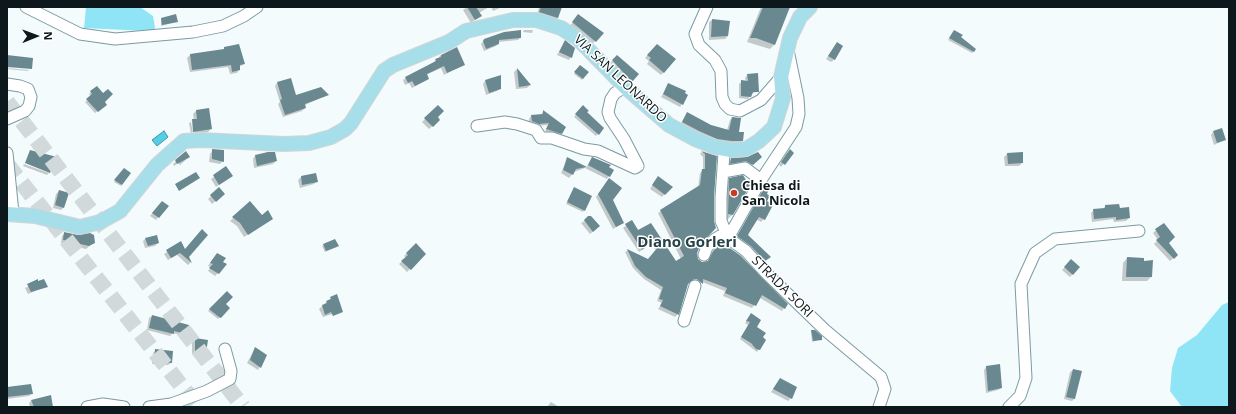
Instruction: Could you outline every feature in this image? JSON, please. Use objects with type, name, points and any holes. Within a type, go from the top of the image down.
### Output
[{"type":"main road","name":"VIA SAN LEONARDO","points":[[10,214],[35,216],[80,227],[100,222],[120,211],[157,166],[184,141],[200,140],[284,144],[309,143],[331,137],[351,124],[384,71],[393,65],[449,42],[466,31],[513,20],[536,20],[560,28],[577,38],[625,87],[669,125],[695,139],[715,147],[731,150],[746,149],[759,141],[774,127],[783,98],[781,78],[790,38],[800,17],[810,7]]},
{"type":"street","points":[[26,7],[80,34],[115,39],[187,33],[223,26],[244,16],[257,7]]},
{"type":"street","points":[[707,7],[695,34],[699,45],[715,60],[721,71],[722,98],[725,104],[730,108],[740,111],[761,100],[781,78]]},
{"type":"street","points":[[728,236],[760,180],[796,127],[799,114],[798,98],[788,48]]},
{"type":"street","points":[[7,84],[28,89],[31,97],[29,106],[25,111],[7,118]]},
{"type":"street","points":[[477,126],[505,122],[518,124],[536,130],[541,138],[552,138],[584,149],[598,151],[635,168],[638,166],[608,112],[611,99],[615,93],[625,87]]},
{"type":"street","points":[[728,236],[721,221],[724,152],[731,150]]},
{"type":"street","points":[[7,153],[10,214]]},
{"type":"street","points":[[723,172],[745,168],[760,180]]},
{"type":"street","points":[[1009,407],[1020,396],[1026,378],[1021,284],[1035,253],[1054,239],[1139,231]]},
{"type":"street","points":[[704,255],[707,247],[715,239],[720,236],[728,236]]},
{"type":"street","name":"STRADA SORI","points":[[728,236],[729,239],[746,251],[766,273],[825,330],[881,377],[885,389],[879,407]]},
{"type":"street","points":[[684,321],[695,286]]},
{"type":"street","points":[[149,407],[171,404],[207,391],[228,380],[231,377],[231,371],[225,349]]},
{"type":"street","points":[[87,407],[103,404],[124,407]]},
{"type":"shaded area","points":[[86,7],[140,7],[153,16],[155,27],[154,31],[84,28]]},
{"type":"shaded area","points":[[164,131],[168,137],[157,146],[152,140]]},
{"type":"shaded area","points":[[1229,302],[1229,407],[1182,407],[1170,391],[1172,368],[1178,348],[1197,335],[1222,305]]},
{"type":"building","points":[[467,7],[476,7],[482,16],[475,20]]},
{"type":"building","points":[[541,7],[562,7],[558,18],[539,12]]},
{"type":"building","points":[[763,7],[790,7],[775,45],[756,38],[750,38]]},
{"type":"building","points":[[176,14],[178,22],[162,25],[161,18]]},
{"type":"building","points":[[578,14],[604,33],[596,42],[572,22]]},
{"type":"building","points":[[712,19],[730,21],[728,36],[711,37]]},
{"type":"building","points":[[521,30],[521,38],[499,40],[499,44],[486,49],[483,41],[484,39],[504,32]]},
{"type":"building","points":[[954,30],[963,35],[961,37],[976,49],[974,52],[949,38]]},
{"type":"building","points":[[565,40],[575,48],[572,58],[559,52]]},
{"type":"building","points":[[837,42],[843,46],[835,60],[828,56]]},
{"type":"building","points":[[239,44],[245,64],[240,65],[240,70],[232,72],[231,65],[192,70],[190,54],[224,49],[224,47]]},
{"type":"building","points":[[657,44],[676,59],[664,73],[649,60],[651,58],[647,55]]},
{"type":"building","points":[[457,47],[465,65],[447,73],[444,66],[427,74],[429,79],[415,86],[412,81],[408,83],[405,77],[436,61],[435,59],[441,57],[441,55]]},
{"type":"building","points":[[7,55],[33,58],[32,69],[7,67]]},
{"type":"building","points":[[617,55],[639,74],[632,82],[612,60]]},
{"type":"building","points":[[580,65],[589,72],[583,79],[574,72]]},
{"type":"building","points":[[517,68],[531,85],[519,87]]},
{"type":"building","points":[[758,73],[759,92],[753,92],[751,97],[741,96],[741,80],[748,81],[747,74]]},
{"type":"building","points":[[501,75],[501,89],[489,93],[485,80]]},
{"type":"building","points":[[291,78],[296,95],[321,87],[329,95],[305,104],[306,108],[285,115],[280,100],[282,99],[277,82]]},
{"type":"building","points":[[668,83],[686,91],[685,93],[688,95],[683,105],[663,94]]},
{"type":"building","points":[[97,86],[103,93],[108,89],[113,94],[105,102],[107,105],[98,112],[86,99],[92,94],[90,91]]},
{"type":"building","points":[[438,105],[444,111],[438,117],[440,120],[433,127],[424,118]]},
{"type":"building","points":[[583,105],[589,111],[587,112],[604,128],[599,135],[575,114]]},
{"type":"building","points":[[209,108],[212,129],[193,132],[192,119],[197,119],[196,110]]},
{"type":"building","points":[[543,110],[566,127],[562,134],[546,129],[549,123],[539,124],[532,121],[531,115],[543,114]]},
{"type":"building","points":[[687,112],[711,125],[729,130],[732,117],[741,118],[739,132],[744,132],[743,141],[717,139],[699,131],[682,122]]},
{"type":"building","points":[[1222,128],[1226,140],[1217,143],[1213,131]]},
{"type":"building","points":[[212,149],[224,150],[224,162],[212,159]]},
{"type":"building","points":[[790,149],[794,153],[785,165],[781,162]]},
{"type":"building","points":[[30,150],[57,157],[50,173],[25,163]]},
{"type":"building","points":[[186,151],[190,157],[177,164],[175,160]]},
{"type":"building","points":[[701,151],[717,156],[714,197],[714,221],[716,228],[701,244],[697,253],[698,259],[702,262],[708,261],[713,251],[719,245],[724,244],[741,256],[788,304],[785,309],[762,295],[756,306],[725,293],[727,288],[703,279],[703,284],[697,279],[694,279],[688,284],[679,315],[660,306],[663,300],[659,299],[663,287],[646,277],[635,266],[627,249],[648,259],[658,247],[650,236],[643,241],[646,247],[642,250],[625,224],[632,220],[638,230],[651,223],[676,261],[684,256],[660,210],[700,185],[702,169],[705,169],[705,154]]},
{"type":"building","points":[[275,152],[277,161],[257,166],[255,155]]},
{"type":"building","points":[[758,152],[762,157],[753,165],[746,161],[730,164],[731,158],[747,157]]},
{"type":"building","points":[[1023,152],[1023,163],[1008,164],[1007,153]]},
{"type":"building","points":[[567,157],[587,167],[576,169],[573,175],[563,170]]},
{"type":"building","points":[[592,157],[611,165],[609,167],[614,170],[610,177],[588,165]]},
{"type":"building","points":[[226,166],[233,176],[219,185],[213,175]]},
{"type":"building","points":[[124,168],[131,173],[122,185],[114,180]]},
{"type":"building","points":[[196,172],[200,178],[179,191],[175,184]]},
{"type":"building","points":[[316,173],[318,182],[302,185],[301,176]]},
{"type":"building","name":"Chiesa di San Nicola","points":[[743,175],[746,180],[752,182],[733,215],[728,214],[729,178]]},
{"type":"building","points":[[658,176],[673,187],[665,195],[652,185]]},
{"type":"building","points":[[609,178],[622,188],[613,200],[624,223],[616,227],[598,194]]},
{"type":"building","points":[[767,183],[771,184],[767,194],[770,196],[767,201],[773,205],[765,220],[759,217],[748,235],[771,257],[765,261],[751,246],[737,236]]},
{"type":"building","points":[[219,187],[225,194],[216,202],[210,195]]},
{"type":"building","points":[[574,187],[592,196],[585,211],[567,202]]},
{"type":"building","points":[[59,190],[69,193],[64,208],[55,205]]},
{"type":"building","points":[[162,201],[169,206],[159,218],[152,213]]},
{"type":"building","points":[[250,201],[262,215],[268,210],[273,219],[248,235],[240,223],[232,217]]},
{"type":"building","points":[[1119,204],[1120,208],[1129,207],[1130,218],[1116,220],[1116,217],[1094,219],[1093,209],[1105,208],[1105,205]]},
{"type":"building","points":[[588,216],[591,216],[600,226],[593,232],[584,220]]},
{"type":"building","points":[[1164,223],[1175,237],[1169,243],[1178,255],[1174,259],[1156,240],[1160,237],[1155,229]]},
{"type":"building","points":[[202,229],[208,235],[189,257],[192,263],[180,253],[171,258],[166,250],[181,241],[185,249]]},
{"type":"building","points":[[64,232],[78,235],[90,233],[94,235],[95,243],[89,246],[63,240]]},
{"type":"building","points":[[157,235],[159,243],[148,246],[145,238]]},
{"type":"building","points":[[335,239],[339,246],[326,251],[323,244]]},
{"type":"building","points":[[416,243],[426,254],[411,270],[401,261],[408,255],[406,253]]},
{"type":"building","points":[[217,253],[226,258],[223,262],[227,264],[219,274],[209,268],[213,264],[210,263]]},
{"type":"building","points":[[1127,257],[1144,258],[1144,261],[1153,260],[1152,277],[1126,277]]},
{"type":"building","points":[[1071,259],[1080,267],[1073,275],[1064,267]]},
{"type":"building","points":[[38,279],[38,281],[44,279],[48,287],[31,292],[27,284]]},
{"type":"building","points":[[227,291],[233,297],[226,304],[230,308],[221,318],[209,309]]},
{"type":"building","points":[[337,294],[343,312],[333,316],[331,312],[325,315],[322,305],[331,299],[330,297]]},
{"type":"building","points":[[751,313],[761,320],[757,327],[766,333],[763,337],[766,340],[760,350],[756,349],[751,343],[741,337],[750,322],[746,321]]},
{"type":"building","points":[[152,315],[189,325],[186,334],[174,331],[174,334],[149,328]]},
{"type":"building","points":[[811,330],[815,330],[822,336],[822,340],[813,341]]},
{"type":"building","points":[[195,338],[208,340],[206,353],[195,351]]},
{"type":"building","points":[[255,347],[267,355],[261,368],[250,360]]},
{"type":"building","points":[[155,349],[173,351],[172,363],[154,361]]},
{"type":"building","points":[[1000,364],[1002,388],[988,391],[986,366]]},
{"type":"building","points":[[1073,369],[1082,371],[1075,399],[1066,397]]},
{"type":"building","points":[[780,378],[797,387],[792,399],[773,389]]},
{"type":"building","points":[[31,384],[33,394],[7,397],[7,387]]},
{"type":"building","points":[[51,395],[53,407],[34,407],[31,400]]},
{"type":"tunnel","points":[[7,102],[243,407]]},
{"type":"tunnel","points":[[7,164],[198,407]]},
{"type":"place","name":"Chiesa di San Nicola","points":[[734,193]]},
{"type":"district","name":"Diano Gorleri","points":[[687,243]]}]
